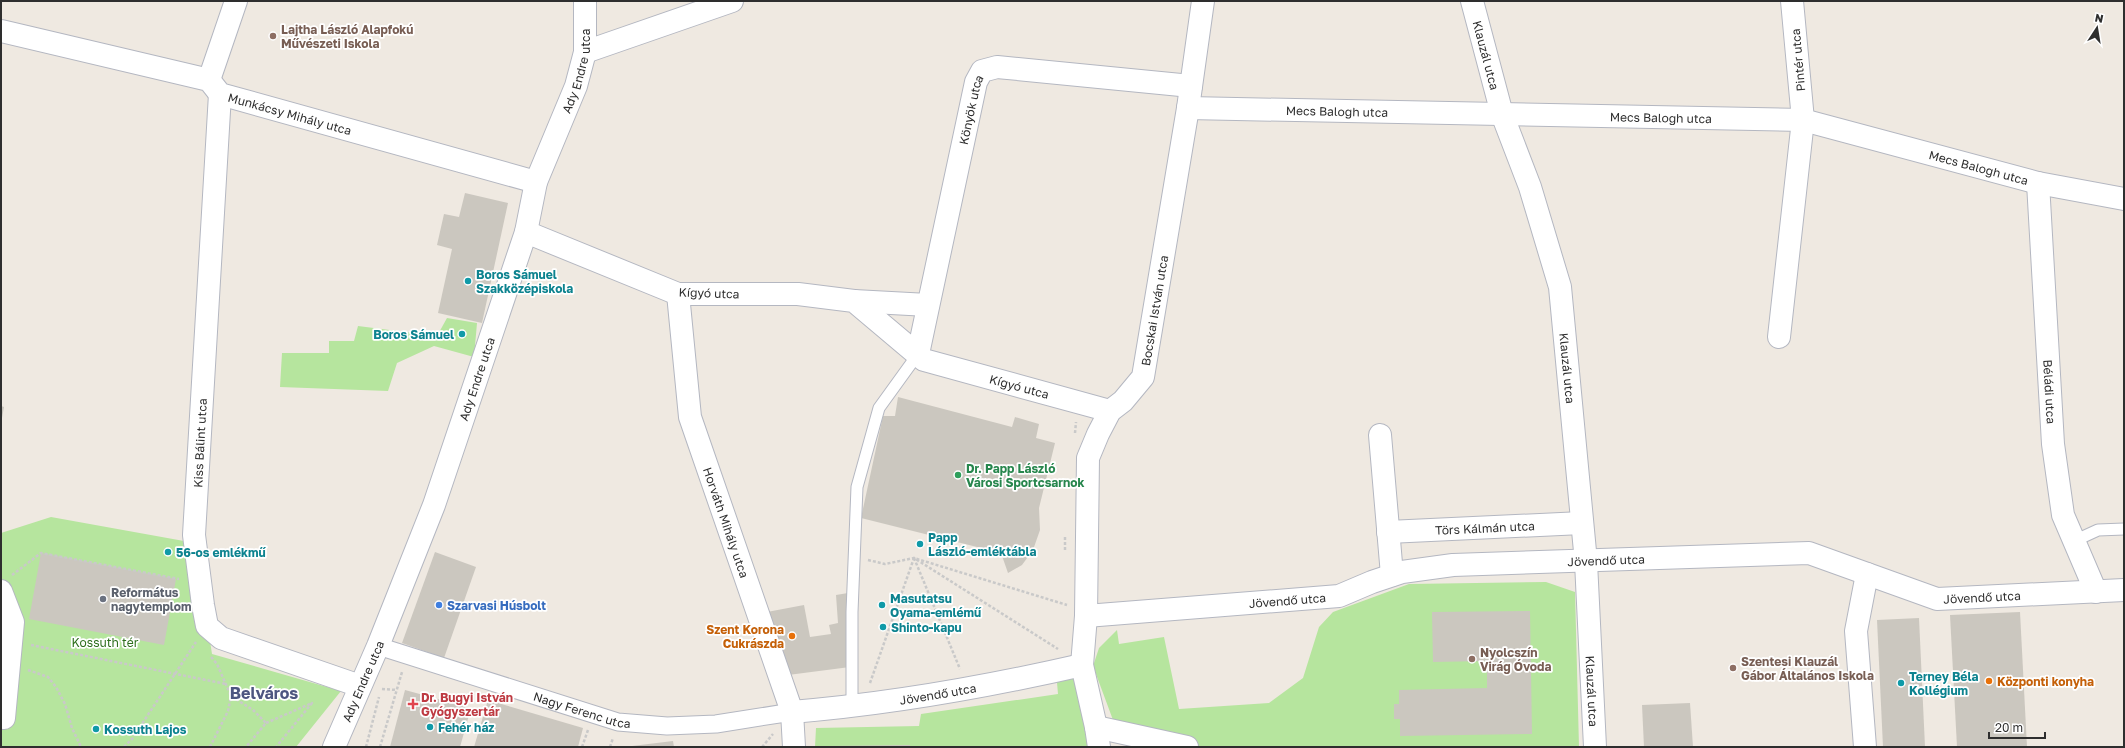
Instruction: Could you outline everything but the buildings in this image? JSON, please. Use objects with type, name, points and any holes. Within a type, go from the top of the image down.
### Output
[{"type":"street","name":"Kiss Bálint utca","points":[[207,626],[194,535],[214,87],[236,1]]},
{"type":"street","name":"Ady Endre utca","points":[[334,747],[378,646],[434,505],[526,232],[536,182],[576,86],[585,52],[585,1]]},
{"type":"street","points":[[585,52],[732,1]]},
{"type":"street","name":"Bocskai István utca","points":[[1098,737],[1082,665],[1086,616],[1088,458],[1110,411],[1123,401],[1143,377],[1188,108],[1203,1]]},
{"type":"street","name":"Klauzál utca","points":[[1472,1],[1502,114],[1530,187],[1560,287],[1586,562],[1595,747]]},
{"type":"street","name":"Pintér utca","points":[[1779,336],[1803,120],[1792,1]]},
{"type":"street","name":"Munkácsy Mihály utca","points":[[1,31],[214,87],[536,182]]},
{"type":"street","name":"Könyök utca","points":[[918,354],[976,82],[982,71],[997,67],[1191,86]]},
{"type":"street","name":"Mecs Balogh utca","points":[[1188,108],[1803,120],[2038,183],[2124,199]]},
{"type":"street","name":"Béládi utca","points":[[2038,183],[2054,444],[2063,515],[2096,592]]},
{"type":"street","name":"Kígyó utca","points":[[526,232],[678,294],[798,294],[854,301],[928,305]]},
{"type":"street","name":"Horváth Mihály utca","points":[[678,294],[690,417],[792,712],[794,747]]},
{"type":"street","name":"Kígyó utca","points":[[854,301],[924,360],[1110,411]]},
{"type":"street","points":[[1380,435],[1392,575]]},
{"type":"street","name":"Törs Kálmán utca","points":[[1388,532],[1582,523]]},
{"type":"street","name":"Jövendő utca","points":[[1086,616],[1339,596],[1402,572],[1454,566],[1809,553],[1937,599],[2124,590]]},
{"type":"street","points":[[1865,747],[1856,630],[1867,574]]},
{"type":"street","points":[[4,718],[13,622],[5,584]]},
{"type":"street","points":[[207,626],[221,638],[360,686]]},
{"type":"street","name":"Nagy Ferenc utca","points":[[378,646],[407,657],[618,722],[667,726],[716,724],[792,712]]},
{"type":"street","name":"Jövendő utca","points":[[792,712],[852,708],[991,686],[1082,665]]},
{"type":"street","points":[[1098,737],[1187,747]]},
{"type":"lane","points":[[852,708],[852,612],[858,488],[879,408],[918,354]]},
{"type":"lane","points":[[2074,541],[2098,530],[2124,529]]},
{"type":"path","points":[[1075,434],[1076,411],[1080,403]]},
{"type":"path","points":[[1066,535],[1064,542],[1066,557]]},
{"type":"path","points":[[5,584],[42,553],[180,579],[184,584]]},
{"type":"path","points":[[854,557],[885,564],[914,558],[1072,607],[1071,600]]},
{"type":"path","points":[[914,558],[1058,649]]},
{"type":"path","points":[[914,558],[960,669]]},
{"type":"path","points":[[869,688],[914,558]]},
{"type":"path","points":[[124,747],[207,626]]},
{"type":"path","points":[[207,626],[203,646],[217,664],[231,696],[246,707],[253,710],[266,723]]},
{"type":"path","points":[[29,638],[31,645],[30,651]]},
{"type":"path","points":[[31,645],[174,672],[226,684]]},
{"type":"path","points":[[1051,651],[1064,646]]},
{"type":"path","points":[[380,747],[407,657]]},
{"type":"path","points":[[28,664],[27,670],[48,677],[56,687],[65,704],[72,728],[81,747]]},
{"type":"path","points":[[952,671],[968,668]]},
{"type":"path","points":[[366,747],[382,688],[397,690]]},
{"type":"path","points":[[210,747],[228,711],[231,696]]},
{"type":"path","points":[[246,747],[266,723],[312,703],[276,747]]},
{"type":"green space","points":[[447,318],[477,323],[474,357],[434,346],[397,363],[388,391],[280,387],[282,353],[329,353],[329,341],[354,341],[358,326],[437,336]]},
{"type":"green space","name":"Kossuth tér","points":[[51,517],[195,543],[212,654],[341,691],[296,747],[1,747],[1,533]]},
{"type":"green space","points":[[1546,582],[1575,592],[1579,747],[1187,747],[1113,720],[1093,666],[1099,648],[1117,630],[1119,644],[1164,637],[1179,709],[1269,703],[1303,678],[1319,627],[1333,612],[1409,584]]},
{"type":"green space","points":[[1082,665],[1099,747],[815,747],[816,728],[919,726],[921,714],[1058,694],[1056,671]]},
{"type":"place","name":"Lajtha László Alapfokú Művészeti Iskola","points":[[273,36]]},
{"type":"place","name":"Boros Sámuel Szakközépiskola","points":[[468,281]]},
{"type":"place","name":"Boros Sámuel","points":[[462,334]]},
{"type":"place","name":"Dr. Papp László Városi Sportcsarnok","points":[[958,475]]},
{"type":"place","name":"Papp László-emléktábla","points":[[920,544]]},
{"type":"place","name":"56-os emlékmű","points":[[168,552]]},
{"type":"place","name":"Református nagytemplom","points":[[103,599]]},
{"type":"place","name":"Szarvasi Húsbolt","points":[[439,605]]},
{"type":"place","name":"Masutatsu Oyama-emlémű","points":[[882,605]]},
{"type":"place","name":"Shinto-kapu","points":[[883,627]]},
{"type":"place","name":"Szent Korona Cukrászda","points":[[792,636]]},
{"type":"place","name":"Nyolcszín Virág Óvoda","points":[[1472,659]]},
{"type":"place","name":"Szentesi Klauzál Gábor Általános Iskola","points":[[1733,668]]},
{"type":"place","name":"Központi konyha","points":[[1989,681]]},
{"type":"place","name":"Terney Béla Kollégium","points":[[1901,683]]},
{"type":"place","name":"Dr. Bugyi István Gyógyszertár","points":[[413,704]]},
{"type":"place","name":"Fehér ház","points":[[430,727]]},
{"type":"place","name":"Kossuth Lajos","points":[[96,729]]},
{"type":"district","name":"Belváros","points":[[264,693]]}]
